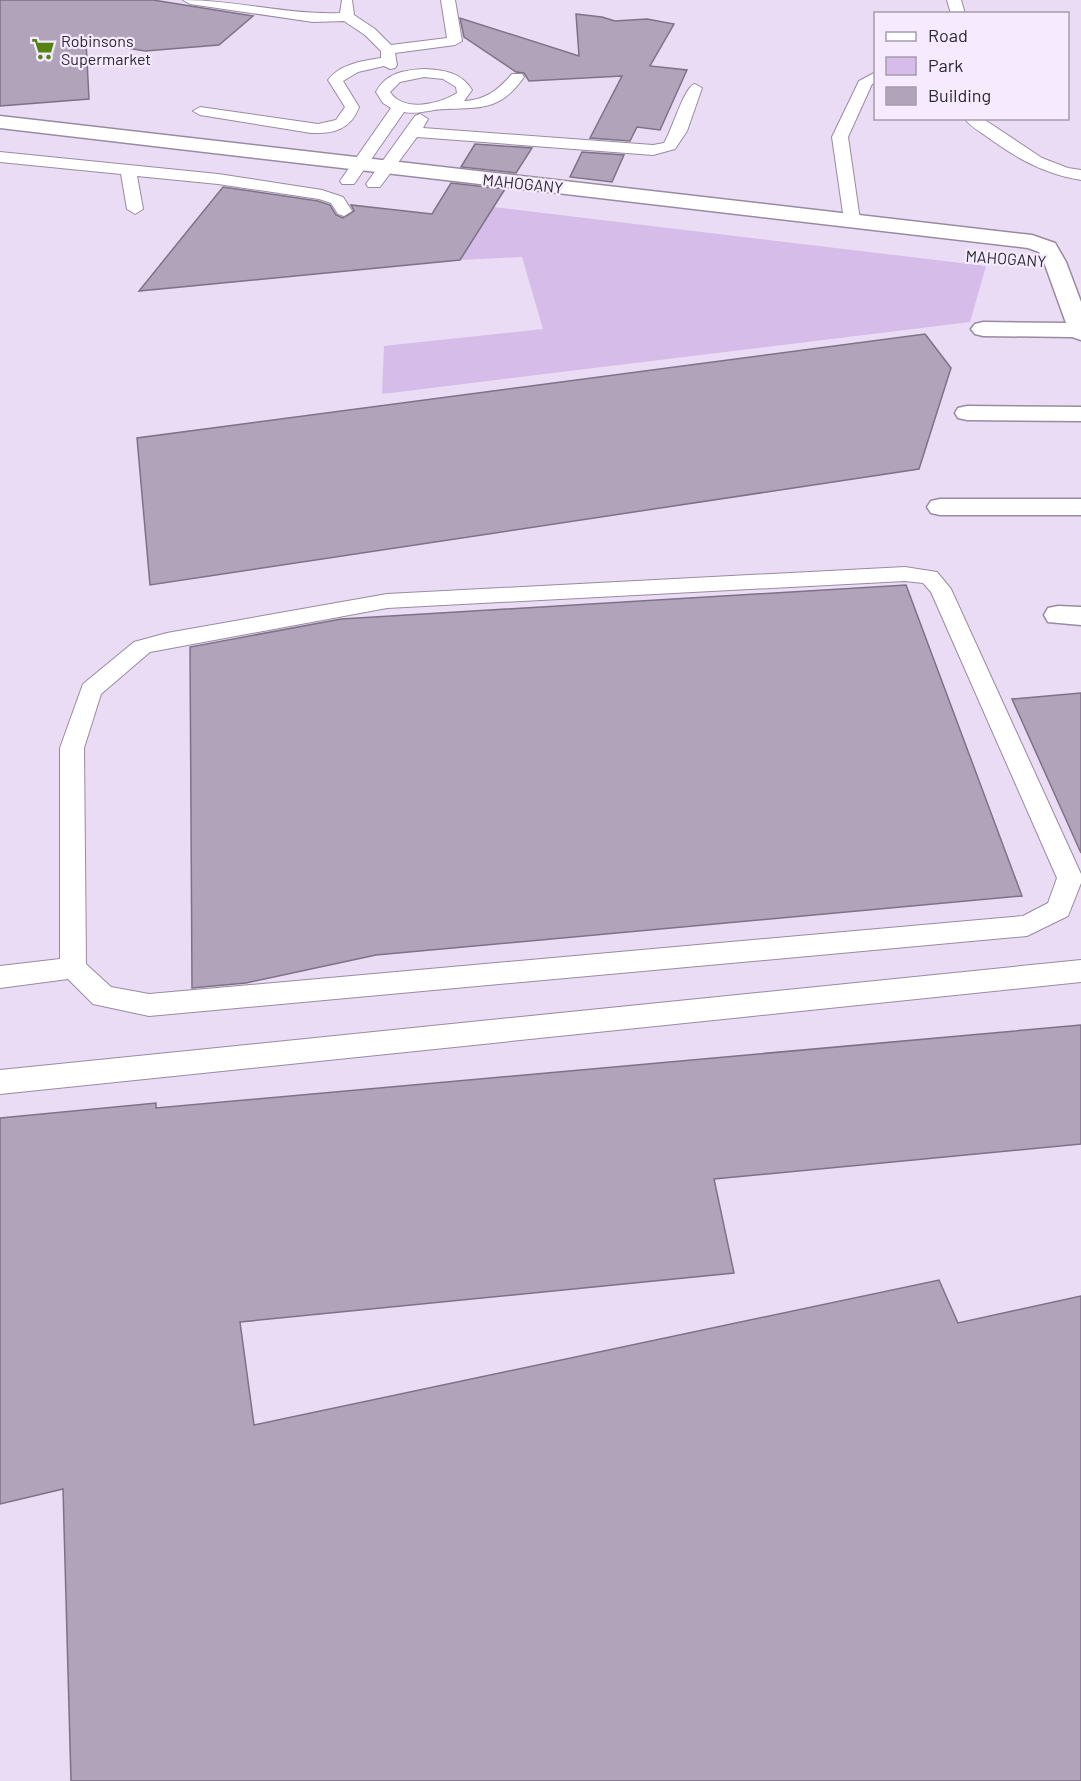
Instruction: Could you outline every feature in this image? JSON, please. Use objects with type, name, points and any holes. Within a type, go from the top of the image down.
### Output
[{"type":"street","name":"MAHOGANY","points":[[0,122],[380,176],[852,220],[963,255]]},
{"type":"street","points":[[35,146],[52,129]]},
{"type":"street","name":"MAHOGANY","points":[[0,142],[354,173]]},
{"type":"street","name":"MAHOGANY","points":[[380,176],[810,236]]},
{"type":"street","name":"MAHOGANY","points":[[918,239],[1032,242],[1047,248],[1055,262]]},
{"type":"street","name":"MAHOGANY","points":[[998,259],[1055,262]]},
{"type":"street","points":[[983,329],[1081,332],[1055,262],[1081,264]]},
{"type":"street","points":[[967,413],[1081,414]]},
{"type":"street","points":[[940,507],[1081,507]]},
{"type":"lane","points":[[190,0],[313,18],[347,17],[370,32],[400,77]]},
{"type":"lane","points":[[347,0],[347,17]]},
{"type":"lane","points":[[201,111],[311,128],[325,129],[338,126],[349,117],[352,107],[335,80],[342,72],[388,56],[461,40],[448,0]]},
{"type":"lane","points":[[448,105],[463,95],[465,90],[456,80],[430,73],[400,77],[385,86],[382,92],[385,97],[400,106],[427,109],[448,105],[472,106],[490,102],[505,92],[517,77]]},
{"type":"lane","points":[[852,220],[840,136],[866,81],[874,77]]},
{"type":"lane","points":[[413,132],[653,150],[670,146],[679,131],[695,88]]},
{"type":"lane","points":[[354,173],[400,106]]},
{"type":"lane","points":[[380,176],[427,109]]},
{"type":"lane","points":[[974,120],[1041,166],[1066,174],[1081,175]]},
{"type":"lane","points":[[0,158],[218,179],[322,195],[337,200],[344,211]]},
{"type":"lane","points":[[128,170],[135,209]]},
{"type":"lane","points":[[0,977],[73,968],[104,996],[149,1005],[1026,926],[1059,909],[1070,878],[940,589],[929,577],[905,574],[387,601],[167,640],[142,647],[91,690],[72,748],[73,968]]},
{"type":"lane","points":[[0,1082],[1081,971]]},
{"type":"green space","points":[[493,207],[986,266],[970,322],[382,394],[384,346],[543,329],[522,257],[460,260]]},
{"type":"building","points":[[0,0],[153,0],[253,16],[219,45],[145,51],[86,41],[89,99],[0,106]]},
{"type":"building","points":[[576,14],[615,21],[647,19],[674,24],[650,66],[687,70],[660,130],[637,127],[630,141],[590,138],[622,76],[529,81],[524,73],[516,72],[464,37],[460,18],[579,56]]},
{"type":"building","points":[[475,144],[532,148],[516,173],[461,167]]},
{"type":"building","points":[[582,152],[624,155],[612,182],[570,177]]},
{"type":"building","points":[[451,183],[505,189],[460,260],[139,291],[223,187],[318,201],[330,205],[336,215],[343,218],[354,211],[351,205],[432,214]]},
{"type":"building","points":[[925,334],[951,368],[919,469],[150,585],[137,438]]},
{"type":"building","points":[[906,585],[1022,896],[376,955],[246,983],[192,988],[190,647],[341,619]]},
{"type":"building","points":[[1081,693],[1081,853],[1012,699]]},
{"type":"building","points":[[1081,1025],[1081,1144],[714,1179],[734,1273],[240,1322],[254,1425],[939,1280],[958,1323],[1081,1296],[1081,1781],[71,1781],[63,1489],[0,1504],[0,1118],[156,1103],[156,1108]]},
{"type":"place","name":"Robinsons Supermarket","points":[[43,49]]}]
